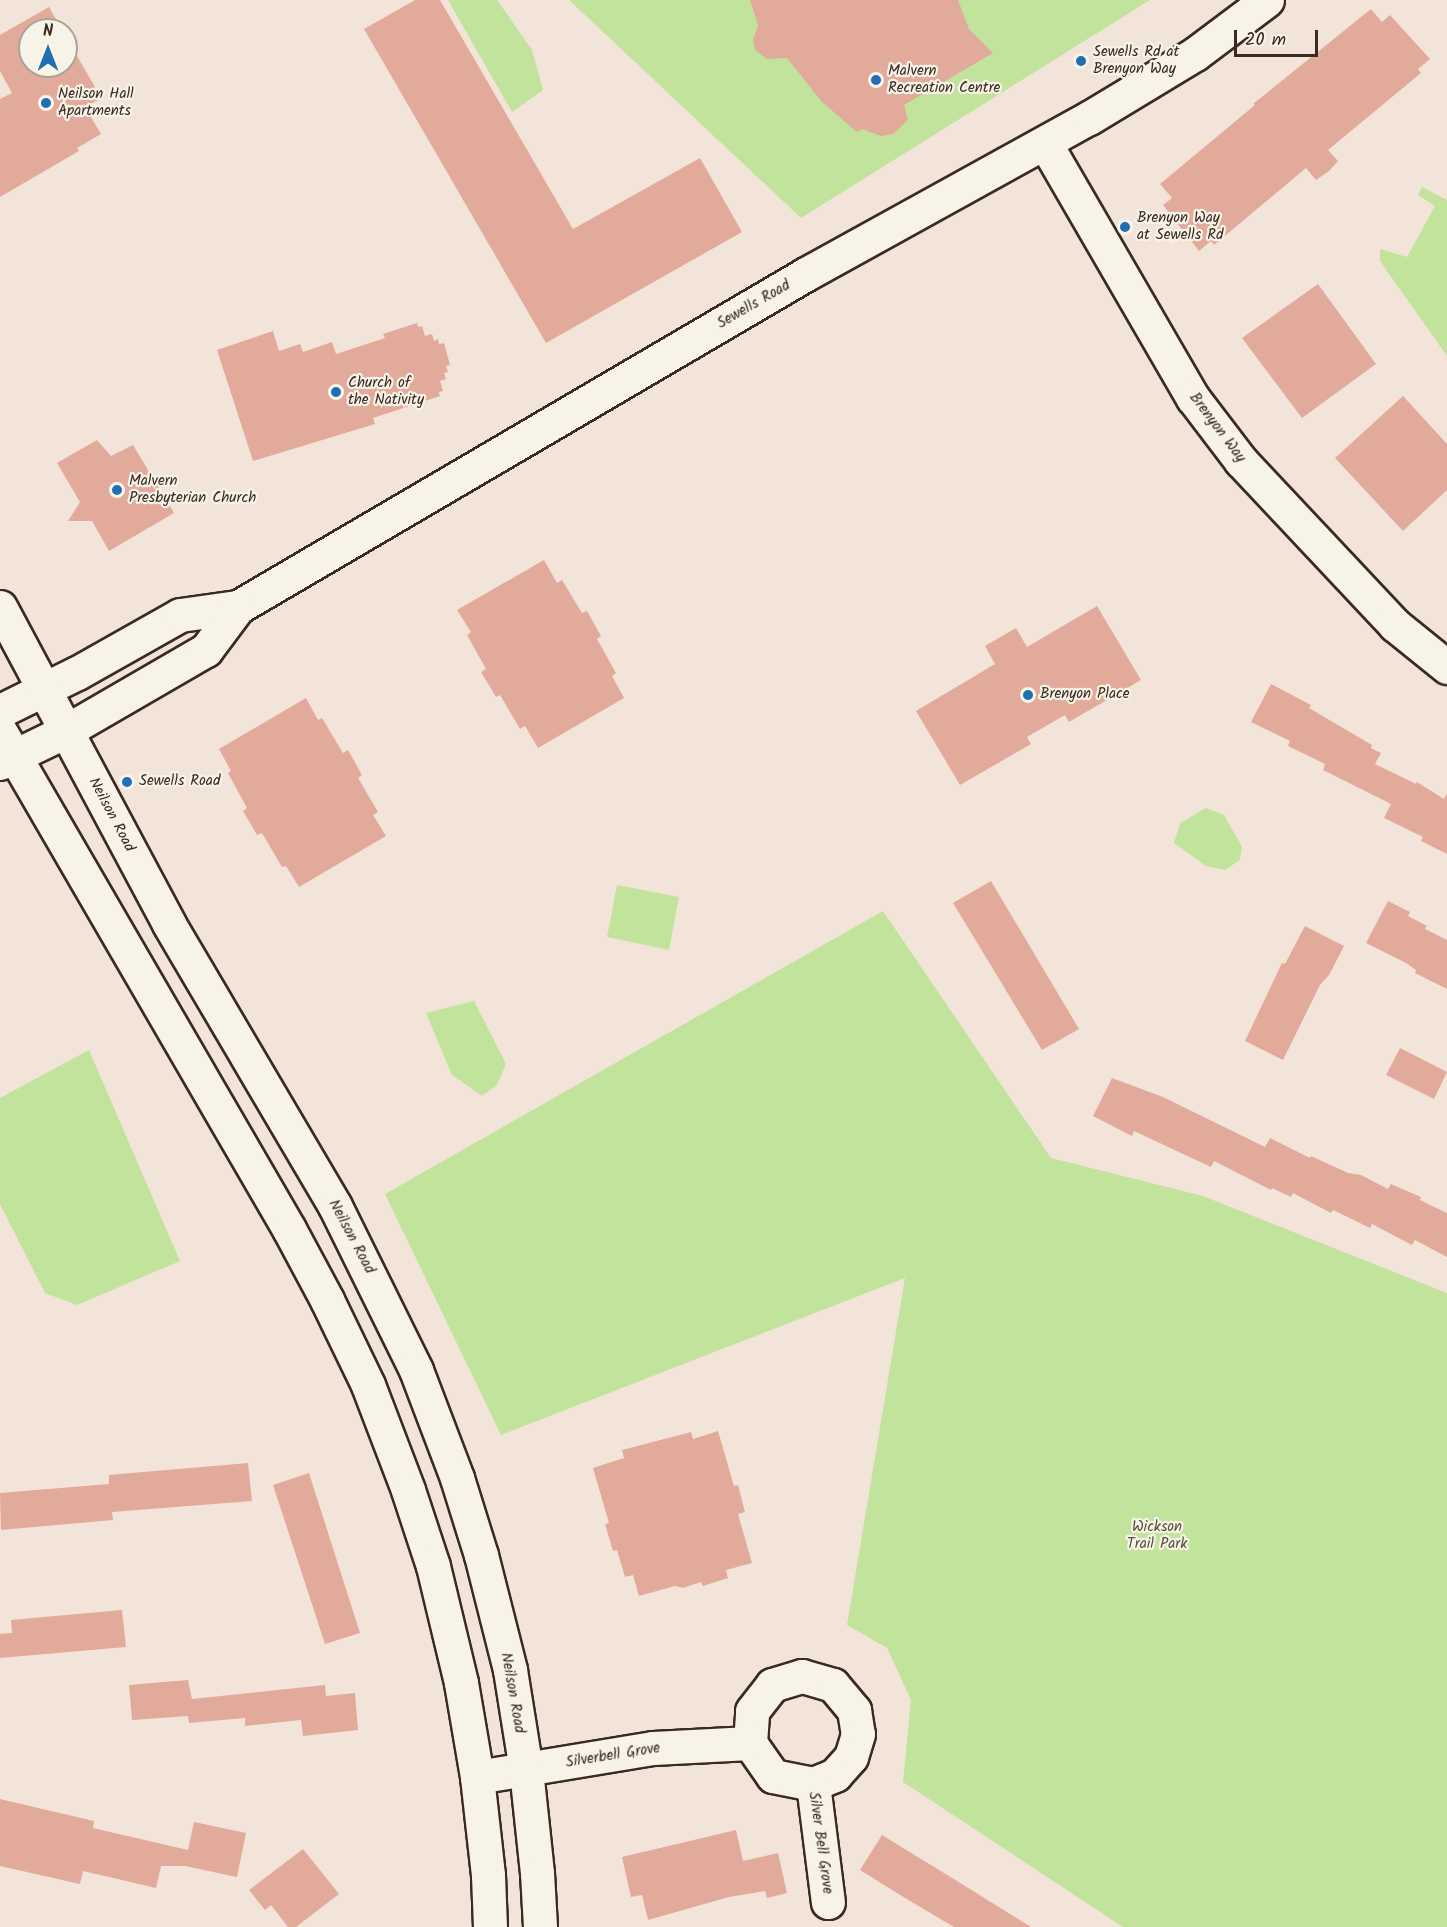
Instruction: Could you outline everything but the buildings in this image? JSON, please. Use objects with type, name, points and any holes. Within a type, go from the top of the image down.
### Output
[{"type":"street","name":"Sewells Road","points":[[0,711],[45,690],[180,615],[238,607],[806,274],[1001,164],[1045,143],[1195,54],[1267,0]]},
{"type":"street","name":"Brenyon Way","points":[[1045,143],[1193,398],[1241,461],[1395,625],[1447,667]]},
{"type":"street","name":"Neilson Road","points":[[0,607],[169,924],[335,1206],[416,1370],[457,1479],[481,1555],[510,1670],[526,1770],[537,1873],[540,1927]]},
{"type":"street","name":"Sewells Road","points":[[4,750],[66,731],[206,650],[238,607]]},
{"type":"street","points":[[4,750],[127,947],[289,1229],[368,1385],[408,1490],[433,1566],[461,1683],[477,1777],[488,1875],[490,1927]]},
{"type":"street","points":[[127,947],[169,924]]},
{"type":"street","name":"Silver Bell Grove","points":[[802,1676],[833,1685],[854,1710],[858,1734],[851,1757],[835,1775],[813,1784],[773,1776],[750,1743],[752,1711],[772,1685],[802,1676]]},
{"type":"street","name":"Silverbell Grove","points":[[477,1777],[653,1748],[750,1743]]},
{"type":"street","name":"Silver Bell Grove","points":[[813,1784],[828,1902]]},
{"type":"green space","points":[[448,0],[497,0],[532,50],[543,90],[512,112]]},
{"type":"green space","points":[[569,0],[1150,0],[801,218]]},
{"type":"green space","points":[[1422,187],[1447,200],[1447,356],[1380,261],[1380,249],[1407,257],[1435,206],[1418,195]]},
{"type":"green space","points":[[1206,808],[1224,815],[1242,847],[1240,860],[1225,870],[1206,866],[1174,843],[1180,823]]},
{"type":"green space","points":[[617,885],[679,897],[669,950],[607,937]]},
{"type":"green space","name":"Wickson Trail Park","points":[[883,911],[1051,1158],[1203,1196],[1447,1293],[1447,1927],[1123,1927],[903,1782],[911,1700],[887,1648],[847,1625],[905,1278],[501,1435],[385,1194]]},
{"type":"green space","points":[[474,1001],[506,1064],[497,1085],[482,1096],[452,1075],[426,1013]]},
{"type":"green space","points":[[89,1050],[180,1261],[77,1305],[45,1293],[0,1204],[0,1098]]},
{"type":"place","name":"Sewells Rd at Brenyon Way","points":[[1081,61]]},
{"type":"place","name":"Malvern Recreation Centre","points":[[876,80]]},
{"type":"place","name":"Neilson Hall Apartments","points":[[46,103]]},
{"type":"place","name":"Brenyon Way at Sewells Rd","points":[[1125,227]]},
{"type":"place","name":"Church of the Nativity","points":[[336,392]]},
{"type":"place","name":"Malvern Presbyterian Church","points":[[117,490]]},
{"type":"place","name":"Brenyon Place","points":[[1028,695]]},
{"type":"place","name":"Sewells Road","points":[[127,782]]}]
